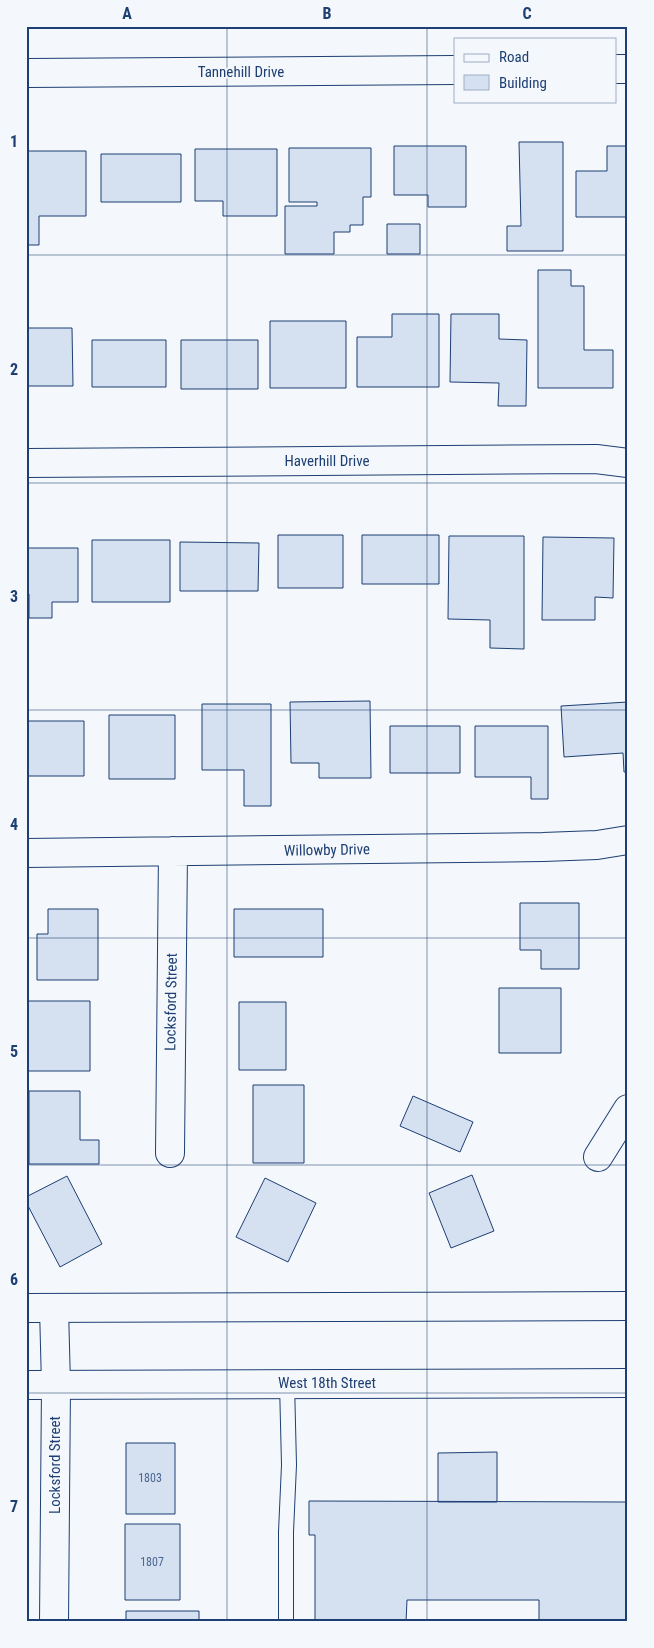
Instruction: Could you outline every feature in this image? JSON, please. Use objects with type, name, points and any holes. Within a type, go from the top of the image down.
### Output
[{"type":"street","name":"Tannehill Drive","points":[[26,73],[454,70]]},
{"type":"street","name":"Haverhill Drive","points":[[26,463],[596,459],[628,463]]},
{"type":"street","name":"Willowby Drive","points":[[26,853],[543,848],[597,846],[628,840]]},
{"type":"street","name":"Locksford Street","points":[[170,1153],[172,851]]},
{"type":"street","points":[[598,1157],[628,1109]]},
{"type":"street","points":[[26,1308],[628,1306]]},
{"type":"street","name":"Locksford Street","points":[[54,1308],[56,1384],[54,1622]]},
{"type":"street","name":"West 18th Street","points":[[26,1385],[628,1383]]},
{"type":"lane","points":[[286,1622],[286,1532],[289,1466],[287,1383]]},
{"type":"building","points":[[519,142],[563,142],[563,251],[507,251],[507,226],[521,226]]},
{"type":"building","points":[[394,146],[466,146],[466,207],[428,207],[428,195],[394,195]]},
{"type":"building","points":[[607,146],[628,146],[628,217],[576,217],[576,171],[607,171]]},
{"type":"building","points":[[289,148],[371,148],[371,197],[363,197],[363,225],[350,225],[350,232],[334,232],[334,254],[285,254],[285,206],[317,206],[317,202],[289,202]]},
{"type":"building","points":[[195,149],[277,149],[277,216],[223,216],[223,201],[195,201]]},
{"type":"building","points":[[26,151],[86,151],[86,216],[39,216],[39,245],[26,245]]},
{"type":"building","points":[[101,154],[181,154],[181,202],[101,202]]},
{"type":"building","points":[[387,224],[420,224],[420,254],[387,254]]},
{"type":"building","points":[[538,270],[571,270],[571,286],[584,286],[584,350],[613,350],[613,388],[538,388]]},
{"type":"building","points":[[392,314],[439,314],[439,387],[357,387],[357,337],[392,337]]},
{"type":"building","points":[[451,314],[499,314],[499,339],[527,340],[526,406],[498,406],[499,383],[450,382]]},
{"type":"building","points":[[270,321],[346,321],[346,388],[270,388]]},
{"type":"building","points":[[26,328],[72,328],[73,386],[26,386]]},
{"type":"building","points":[[92,340],[166,340],[166,387],[92,387]]},
{"type":"building","points":[[181,340],[258,340],[258,389],[181,389]]},
{"type":"building","points":[[278,535],[343,535],[343,588],[278,588]]},
{"type":"building","points":[[362,535],[439,535],[439,584],[362,584]]},
{"type":"building","points":[[449,536],[524,536],[524,649],[490,648],[490,620],[448,619]]},
{"type":"building","points":[[543,537],[614,538],[613,598],[595,597],[595,620],[542,620]]},
{"type":"building","points":[[92,540],[170,540],[170,602],[92,602]]},
{"type":"building","points":[[180,542],[259,543],[258,591],[180,591]]},
{"type":"building","points":[[26,548],[78,548],[78,602],[52,602],[52,618],[29,618],[29,594],[26,594]]},
{"type":"building","points":[[370,701],[371,778],[319,778],[319,763],[291,763],[290,702]]},
{"type":"building","points":[[628,702],[628,772],[624,772],[623,753],[564,757],[561,706]]},
{"type":"building","points":[[202,704],[271,704],[271,806],[244,806],[244,770],[202,770]]},
{"type":"building","points":[[109,715],[175,715],[175,779],[109,779]]},
{"type":"building","points":[[26,721],[84,721],[84,776],[26,776]]},
{"type":"building","points":[[390,726],[460,726],[460,773],[390,773]]},
{"type":"building","points":[[475,726],[548,726],[548,799],[531,799],[531,777],[475,777]]},
{"type":"building","points":[[520,903],[579,903],[579,969],[541,969],[541,950],[520,950]]},
{"type":"building","points":[[48,909],[98,909],[98,980],[37,980],[37,934],[48,934]]},
{"type":"building","points":[[234,909],[323,909],[323,957],[234,957]]},
{"type":"building","points":[[499,988],[561,988],[561,1053],[499,1053]]},
{"type":"building","points":[[26,1001],[90,1001],[90,1071],[26,1071]]},
{"type":"building","points":[[239,1002],[286,1002],[286,1070],[239,1070]]},
{"type":"building","points":[[253,1085],[304,1085],[304,1163],[253,1163]]},
{"type":"building","points":[[29,1091],[80,1091],[80,1140],[99,1140],[99,1164],[29,1164]]},
{"type":"building","points":[[413,1096],[473,1122],[460,1152],[400,1126]]},
{"type":"building","points":[[472,1175],[494,1231],[451,1248],[429,1193]]},
{"type":"building","points":[[67,1176],[102,1244],[60,1267],[26,1202],[26,1197]]},
{"type":"building","points":[[265,1178],[316,1203],[288,1262],[236,1237]]},
{"type":"building","points":[[126,1443],[175,1443],[175,1514],[126,1514]]},
{"type":"building","points":[[497,1452],[497,1502],[438,1502],[438,1453]]},
{"type":"building","points":[[309,1501],[628,1502],[628,1622],[539,1622],[539,1600],[407,1600],[406,1622],[315,1622],[315,1535],[309,1535]]},
{"type":"building","points":[[125,1524],[180,1524],[180,1600],[125,1600]]},
{"type":"building","points":[[126,1611],[199,1611],[199,1622],[126,1622]]}]
